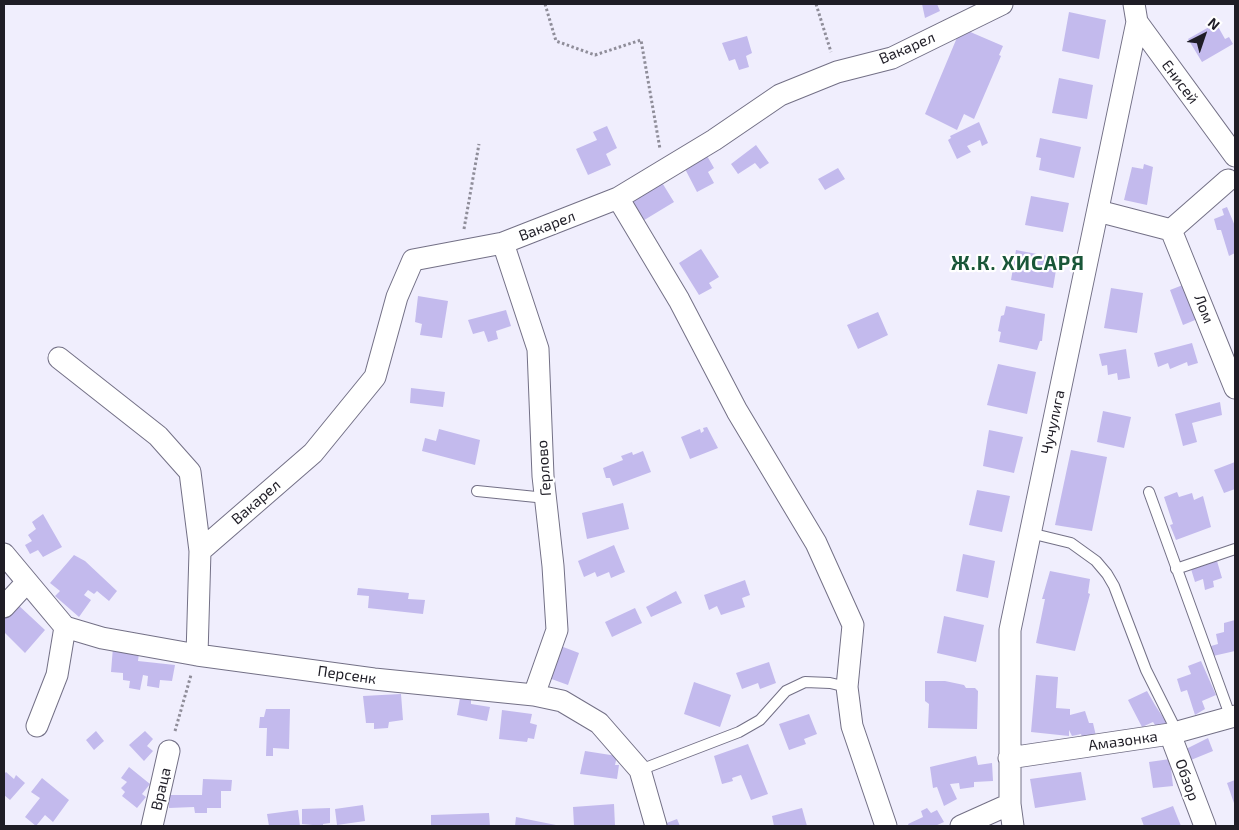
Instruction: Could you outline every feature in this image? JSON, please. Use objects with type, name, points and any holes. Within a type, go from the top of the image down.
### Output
[{"type":"street","name":"Вакарел","points":[[200,551],[313,453],[375,376],[397,297],[413,260],[503,243],[618,198],[714,140],[780,95],[837,72],[892,58],[1002,4]]},
{"type":"street","name":"Енисей","points":[[1135,13],[1235,156]]},
{"type":"street","name":"Чучулига","points":[[1013,826],[1010,804],[1009,758],[1010,630],[1028,536],[1098,211],[1135,13]]},
{"type":"street","points":[[1098,211],[1172,230],[1228,180]]},
{"type":"street","points":[[618,198],[679,300],[737,411],[816,543],[853,625],[846,687],[852,726],[886,826]]},
{"type":"street","name":"Лом","points":[[1172,230],[1235,388]]},
{"type":"street","name":"Герлово","points":[[503,243],[538,348],[546,498],[557,630],[534,695]]},
{"type":"street","points":[[59,358],[158,436],[190,472],[200,551],[197,655]]},
{"type":"street","points":[[4,554],[65,627],[57,675],[37,726]]},
{"type":"street","points":[[4,607],[27,582]]},
{"type":"street","name":"Персенк","points":[[65,627],[102,638],[197,655],[374,679],[534,695],[562,700],[599,723],[640,770],[656,826]]},
{"type":"street","name":"Амазонка","points":[[1009,758],[1174,733],[1233,717]]},
{"type":"street","name":"Обзор","points":[[1174,733],[1205,826]]},
{"type":"street","name":"Враца","points":[[152,826],[170,751]]},
{"type":"street","points":[[961,826],[1010,804]]},
{"type":"lane","points":[[477,491],[546,498]]},
{"type":"lane","points":[[1149,492],[1176,569],[1233,717]]},
{"type":"lane","points":[[1028,536],[1034,534],[1071,543],[1096,561],[1107,574],[1114,586],[1146,670],[1174,733]]},
{"type":"lane","points":[[1176,569],[1235,549]]},
{"type":"lane","points":[[640,770],[739,732],[760,720],[786,690],[805,682],[830,683],[846,687]]},
{"type":"path","points":[[545,4],[556,41],[596,55],[641,40],[664,169]]},
{"type":"path","points":[[816,4],[837,72]]},
{"type":"path","points":[[460,251],[479,144]]},
{"type":"path","points":[[170,751],[197,655]]},
{"type":"building","points":[[922,4],[937,4],[940,11],[925,18]]},
{"type":"building","points":[[1069,12],[1106,20],[1099,59],[1062,51]]},
{"type":"building","points":[[1216,23],[1225,39],[1229,37],[1233,44],[1202,62],[1188,39]]},
{"type":"building","points":[[961,28],[1003,46],[999,55],[1001,56],[974,119],[964,114],[957,130],[925,114]]},
{"type":"building","points":[[747,36],[752,53],[746,56],[749,67],[739,70],[735,59],[729,61],[722,43]]},
{"type":"building","points":[[1059,78],[1093,85],[1087,119],[1052,113]]},
{"type":"building","points":[[979,122],[988,143],[982,146],[980,140],[967,146],[971,152],[957,159],[948,140],[951,138],[950,136]]},
{"type":"building","points":[[607,126],[617,148],[606,154],[611,165],[588,175],[576,149],[597,140],[593,132]]},
{"type":"building","points":[[1040,138],[1081,147],[1074,178],[1039,170],[1041,158],[1036,157]]},
{"type":"building","points":[[756,145],[769,163],[760,169],[755,163],[738,174],[731,164]]},
{"type":"building","points":[[706,154],[714,168],[708,172],[714,183],[697,192],[684,167]]},
{"type":"building","points":[[1144,164],[1153,167],[1147,205],[1124,200],[1132,167],[1143,169]]},
{"type":"building","points":[[838,168],[845,179],[825,190],[818,179]]},
{"type":"building","points":[[661,181],[674,202],[641,222],[628,200]]},
{"type":"building","points":[[1031,196],[1069,203],[1063,232],[1025,225]]},
{"type":"building","points":[[1227,207],[1235,226],[1235,253],[1229,256],[1221,230],[1217,230],[1214,219],[1224,215],[1222,209]]},
{"type":"building","points":[[701,249],[719,277],[709,283],[712,288],[699,295],[679,263]]},
{"type":"building","points":[[1016,250],[1058,258],[1053,288],[1011,280]]},
{"type":"building","points":[[1188,283],[1200,318],[1183,325],[1170,290]]},
{"type":"building","points":[[1111,288],[1143,293],[1137,333],[1104,328]]},
{"type":"building","points":[[418,296],[448,301],[442,338],[420,335],[422,324],[415,322]]},
{"type":"building","points":[[1006,306],[1045,314],[1042,341],[1040,341],[1037,350],[999,342],[1001,332],[998,331],[1001,316],[1004,315]]},
{"type":"building","points":[[506,310],[511,326],[496,331],[498,339],[488,342],[484,331],[473,334],[468,320]]},
{"type":"building","points":[[878,312],[888,335],[858,349],[847,325]]},
{"type":"building","points":[[1192,343],[1198,363],[1188,366],[1187,362],[1170,369],[1168,363],[1158,367],[1154,353]]},
{"type":"building","points":[[1126,349],[1130,378],[1118,380],[1117,373],[1108,375],[1107,365],[1102,366],[1099,354]]},
{"type":"building","points":[[998,364],[1036,372],[1027,414],[987,405]]},
{"type":"building","points":[[411,388],[445,392],[443,407],[410,403]]},
{"type":"building","points":[[1220,402],[1222,415],[1192,423],[1197,442],[1183,446],[1175,414]]},
{"type":"building","points":[[1103,411],[1131,417],[1124,448],[1097,442]]},
{"type":"building","points":[[707,427],[718,448],[690,459],[681,437],[700,429],[701,433],[704,431],[703,428]]},
{"type":"building","points":[[439,429],[480,440],[475,465],[422,451],[425,438],[436,441]]},
{"type":"building","points":[[989,430],[1023,437],[1014,473],[983,466]]},
{"type":"building","points":[[1071,450],[1107,457],[1092,531],[1055,525]]},
{"type":"building","points":[[643,451],[651,472],[613,486],[610,478],[606,478],[603,468],[623,460],[621,456],[632,452],[633,455]]},
{"type":"building","points":[[1235,462],[1235,489],[1224,493],[1214,470]]},
{"type":"building","points":[[977,490],[1010,496],[1002,532],[969,525]]},
{"type":"building","points":[[1177,492],[1179,497],[1192,493],[1194,500],[1203,496],[1211,527],[1176,540],[1170,525],[1173,524],[1164,497]]},
{"type":"building","points":[[623,503],[629,529],[587,539],[582,513]]},
{"type":"building","points":[[43,514],[62,547],[43,557],[38,550],[30,554],[25,545],[32,541],[28,535],[36,529],[32,522]]},
{"type":"building","points":[[614,545],[625,572],[611,578],[609,572],[597,577],[595,572],[584,577],[578,561]]},
{"type":"building","points":[[963,554],[995,561],[988,598],[956,591]]},
{"type":"building","points":[[74,555],[85,561],[117,591],[109,601],[97,591],[94,594],[88,590],[84,595],[91,600],[79,617],[55,596],[60,591],[50,583]]},
{"type":"building","points":[[1217,561],[1222,578],[1213,581],[1214,587],[1205,590],[1203,579],[1195,582],[1191,569]]},
{"type":"building","points":[[1050,571],[1090,579],[1088,593],[1090,594],[1075,651],[1036,643],[1045,599],[1042,599]]},
{"type":"building","points":[[745,580],[750,595],[742,598],[745,607],[721,615],[717,606],[709,610],[704,595]]},
{"type":"building","points":[[358,588],[409,593],[408,599],[425,600],[423,614],[368,608],[369,596],[357,595]]},
{"type":"building","points":[[676,591],[682,603],[651,617],[646,607]]},
{"type":"building","points":[[16,603],[45,630],[25,653],[4,632],[4,617]]},
{"type":"building","points":[[635,608],[642,623],[612,637],[605,622]]},
{"type":"building","points":[[944,616],[984,625],[976,662],[937,653]]},
{"type":"building","points":[[1235,620],[1235,651],[1213,656],[1211,646],[1218,644],[1216,634],[1224,632],[1224,623]]},
{"type":"building","points":[[558,645],[579,653],[568,685],[546,677]]},
{"type":"building","points":[[113,647],[139,653],[138,661],[175,665],[172,681],[160,680],[159,688],[147,686],[148,676],[143,675],[140,690],[129,688],[130,681],[123,680],[123,673],[111,672]]},
{"type":"building","points":[[1201,661],[1216,695],[1202,701],[1205,709],[1195,715],[1187,690],[1181,692],[1177,679],[1191,674],[1188,666]]},
{"type":"building","points":[[769,662],[776,683],[760,689],[758,683],[742,689],[736,673]]},
{"type":"building","points":[[1036,675],[1058,677],[1056,708],[1070,709],[1070,715],[1085,711],[1089,723],[1093,723],[1096,736],[1083,740],[1081,734],[1072,736],[1069,730],[1069,736],[1031,732]]},
{"type":"building","points":[[925,681],[945,681],[964,685],[966,688],[975,688],[978,691],[977,729],[928,728],[929,704],[925,701]]},
{"type":"building","points":[[694,682],[731,695],[720,727],[684,714]]},
{"type":"building","points":[[1147,691],[1170,728],[1160,732],[1153,722],[1142,727],[1128,700]]},
{"type":"building","points":[[401,694],[403,720],[389,722],[388,728],[374,729],[374,723],[366,723],[363,696]]},
{"type":"building","points":[[460,698],[471,699],[471,704],[490,707],[487,721],[457,715]]},
{"type":"building","points":[[266,709],[290,709],[289,749],[273,748],[273,756],[266,756],[267,728],[259,728],[260,717],[264,717]]},
{"type":"building","points":[[502,710],[532,714],[530,723],[537,725],[534,739],[528,738],[527,742],[499,739]]},
{"type":"building","points":[[809,714],[817,734],[804,739],[806,744],[789,750],[779,724]]},
{"type":"building","points":[[96,731],[104,741],[94,750],[86,740]]},
{"type":"building","points":[[145,731],[153,739],[147,746],[153,751],[144,761],[129,745]]},
{"type":"building","points":[[1208,738],[1213,751],[1191,760],[1186,749]]},
{"type":"building","points":[[748,744],[768,794],[751,800],[741,775],[732,778],[733,781],[722,784],[714,756]]},
{"type":"building","points":[[585,751],[617,756],[615,765],[619,765],[617,779],[580,774]]},
{"type":"building","points":[[976,756],[978,765],[992,763],[993,781],[974,782],[974,787],[960,789],[959,783],[950,784],[957,799],[944,806],[937,787],[933,788],[930,767]]},
{"type":"building","points":[[1170,759],[1173,786],[1153,788],[1149,762]]},
{"type":"building","points":[[129,767],[150,784],[142,794],[146,797],[137,808],[122,796],[125,792],[121,788],[127,782],[121,778]]},
{"type":"building","points":[[6,772],[14,779],[16,775],[25,783],[10,800],[4,795],[4,774]]},
{"type":"building","points":[[1081,772],[1086,800],[1035,808],[1030,779]]},
{"type":"building","points":[[42,778],[69,800],[53,822],[45,815],[36,826],[25,817],[40,798],[31,792]]},
{"type":"building","points":[[203,779],[232,780],[231,791],[221,791],[221,808],[207,808],[207,813],[195,813],[194,807],[169,808],[169,795],[202,795]]},
{"type":"building","points":[[1235,780],[1235,806],[1227,783]]},
{"type":"building","points":[[614,804],[615,826],[574,826],[573,807]]},
{"type":"building","points":[[363,805],[365,821],[337,825],[335,809]]},
{"type":"building","points":[[1173,806],[1181,826],[1144,826],[1141,818]]},
{"type":"building","points":[[330,808],[330,823],[323,824],[323,826],[302,824],[302,809]]},
{"type":"building","points":[[802,808],[807,826],[774,826],[772,816]]},
{"type":"building","points":[[927,808],[931,813],[937,810],[944,822],[935,826],[909,826],[908,824],[923,817],[921,811]]},
{"type":"building","points":[[298,810],[300,826],[269,826],[267,814]]},
{"type":"building","points":[[489,813],[490,826],[431,826],[431,815]]},
{"type":"building","points":[[516,817],[556,825],[556,826],[515,826]]},
{"type":"building","points":[[677,819],[680,826],[665,826],[664,824]]},
{"type":"district","name":"Ж.К. ХИСАРЯ","points":[[1018,263]]}]
